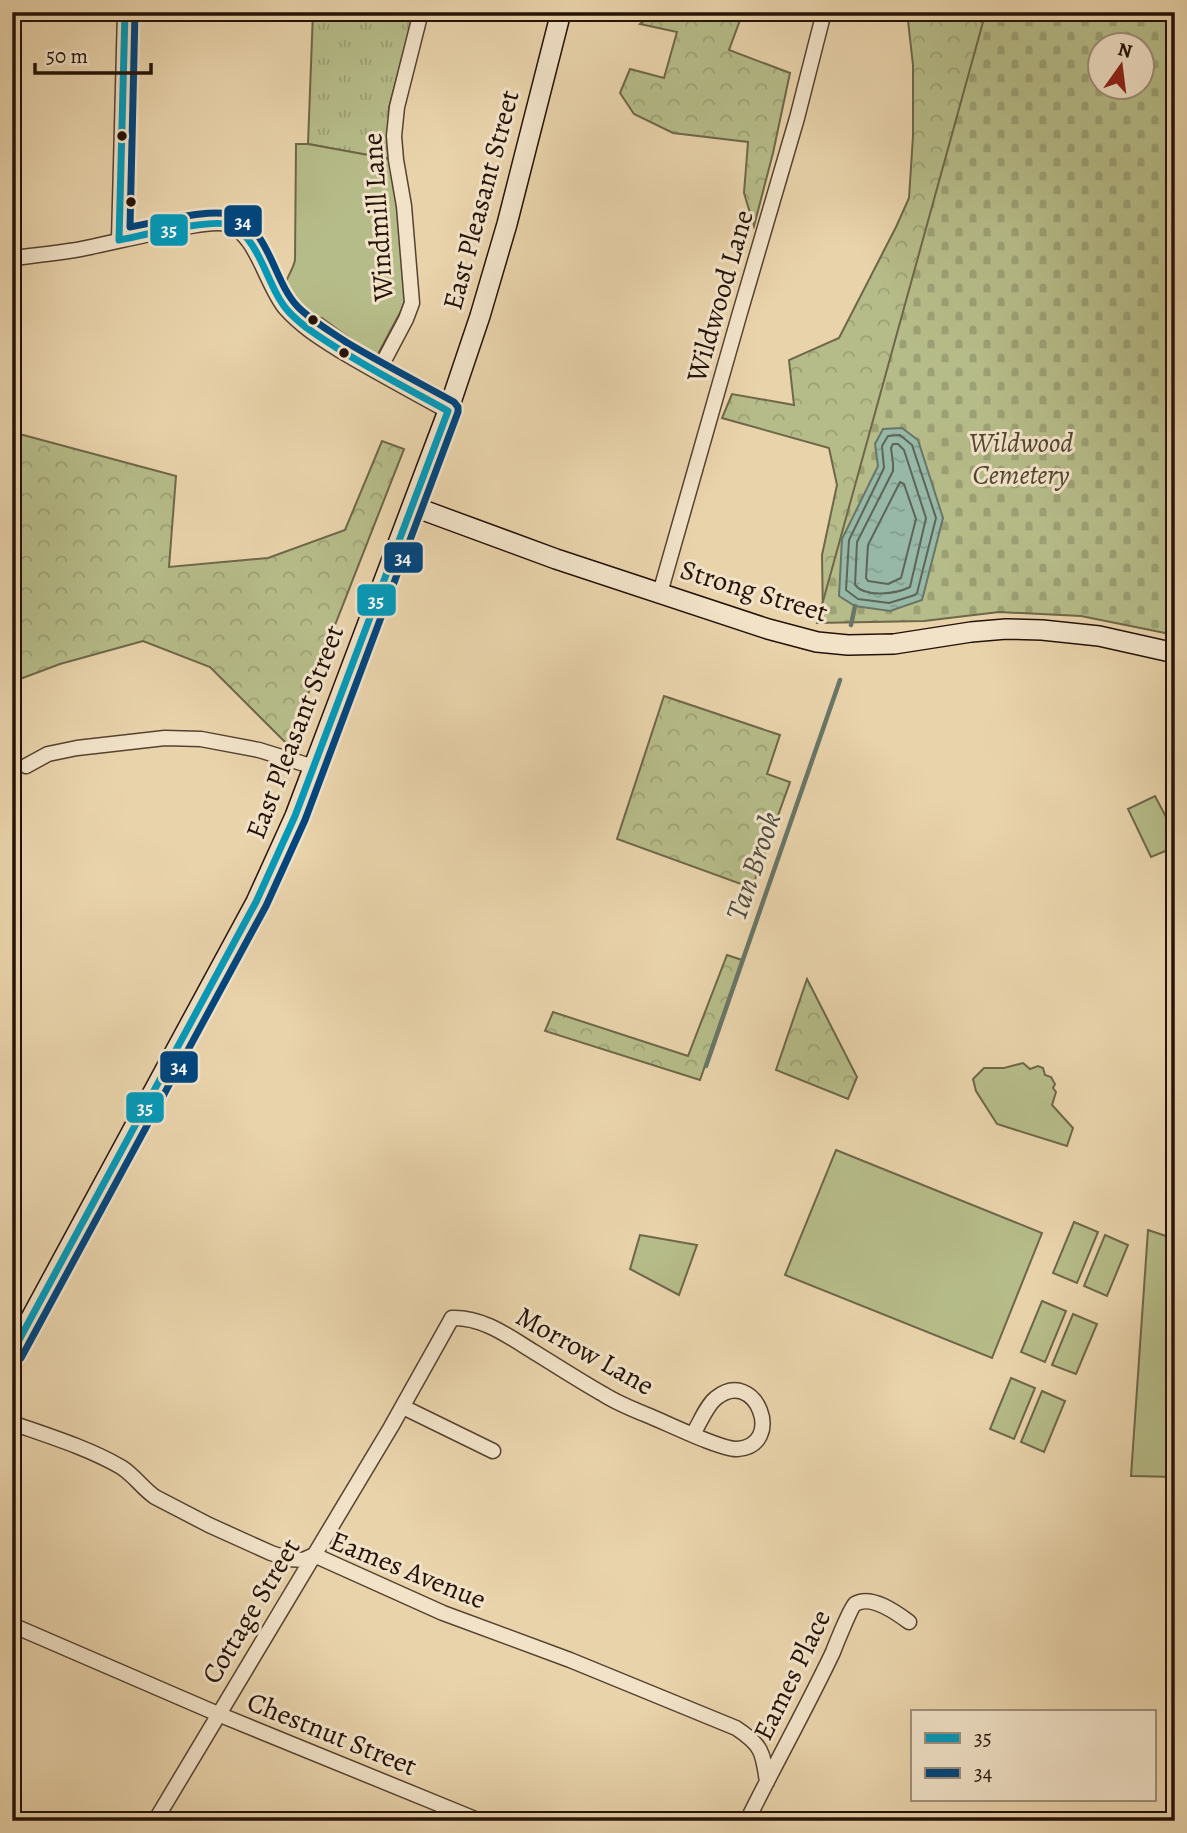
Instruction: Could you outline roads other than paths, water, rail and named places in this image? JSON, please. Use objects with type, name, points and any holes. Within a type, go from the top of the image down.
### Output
[{"type":"main road","name":"East Pleasant Street","points":[[12,1353],[256,902],[295,816],[448,411],[480,316],[507,224],[561,12]]},
{"type":"main road","name":"Strong Street","points":[[412,506],[555,559],[786,634],[838,644],[894,644],[971,632],[1024,630],[1089,634],[1175,653]]},
{"type":"street","points":[[119,240],[125,12]]},
{"type":"street","name":"Windmill Lane","points":[[378,372],[412,303],[404,206],[394,136],[397,107],[421,12]]},
{"type":"street","name":"Wildwood Lane","points":[[660,593],[797,118],[824,12]]},
{"type":"street","points":[[12,258],[56,253],[204,224],[228,224],[244,235],[274,292],[298,321],[326,342],[448,411]]},
{"type":"street","points":[[26,766],[48,754],[77,748],[165,738],[201,739],[258,750],[314,767]]},
{"type":"street","name":"Cottage Street","points":[[155,1821],[403,1407],[452,1318]]},
{"type":"street","name":"Morrow Lane","points":[[452,1318],[464,1318],[491,1327],[603,1395],[622,1404],[693,1434],[725,1447],[742,1448],[752,1443],[760,1434],[762,1412],[757,1402],[748,1395],[726,1393],[713,1402],[693,1434]]},
{"type":"street","points":[[403,1407],[493,1451]]},
{"type":"street","name":"Eames Avenue","points":[[12,1423],[104,1458],[124,1469],[155,1497],[271,1553],[303,1560],[314,1555],[443,1613],[570,1660],[736,1728],[752,1739],[759,1748],[767,1782]]},
{"type":"street","name":"Eames Place","points":[[747,1821],[809,1703],[845,1626],[850,1609],[865,1601],[877,1603],[909,1622]]},
{"type":"street","name":"Chestnut Street","points":[[12,1626],[480,1821]]},
{"type":"water","points":[[902,428],[918,440],[943,518],[922,600],[890,611],[855,606],[839,596],[842,539],[878,466],[875,444],[883,429]]},
{"type":"waterway","name":"Tan Brook","points":[[851,625],[855,606]]},
{"type":"waterway","name":"Tan Brook","points":[[706,1066],[840,680]]},
{"type":"park label","name":"Wildwood Cemetery","points":[[1021,459]]}]
